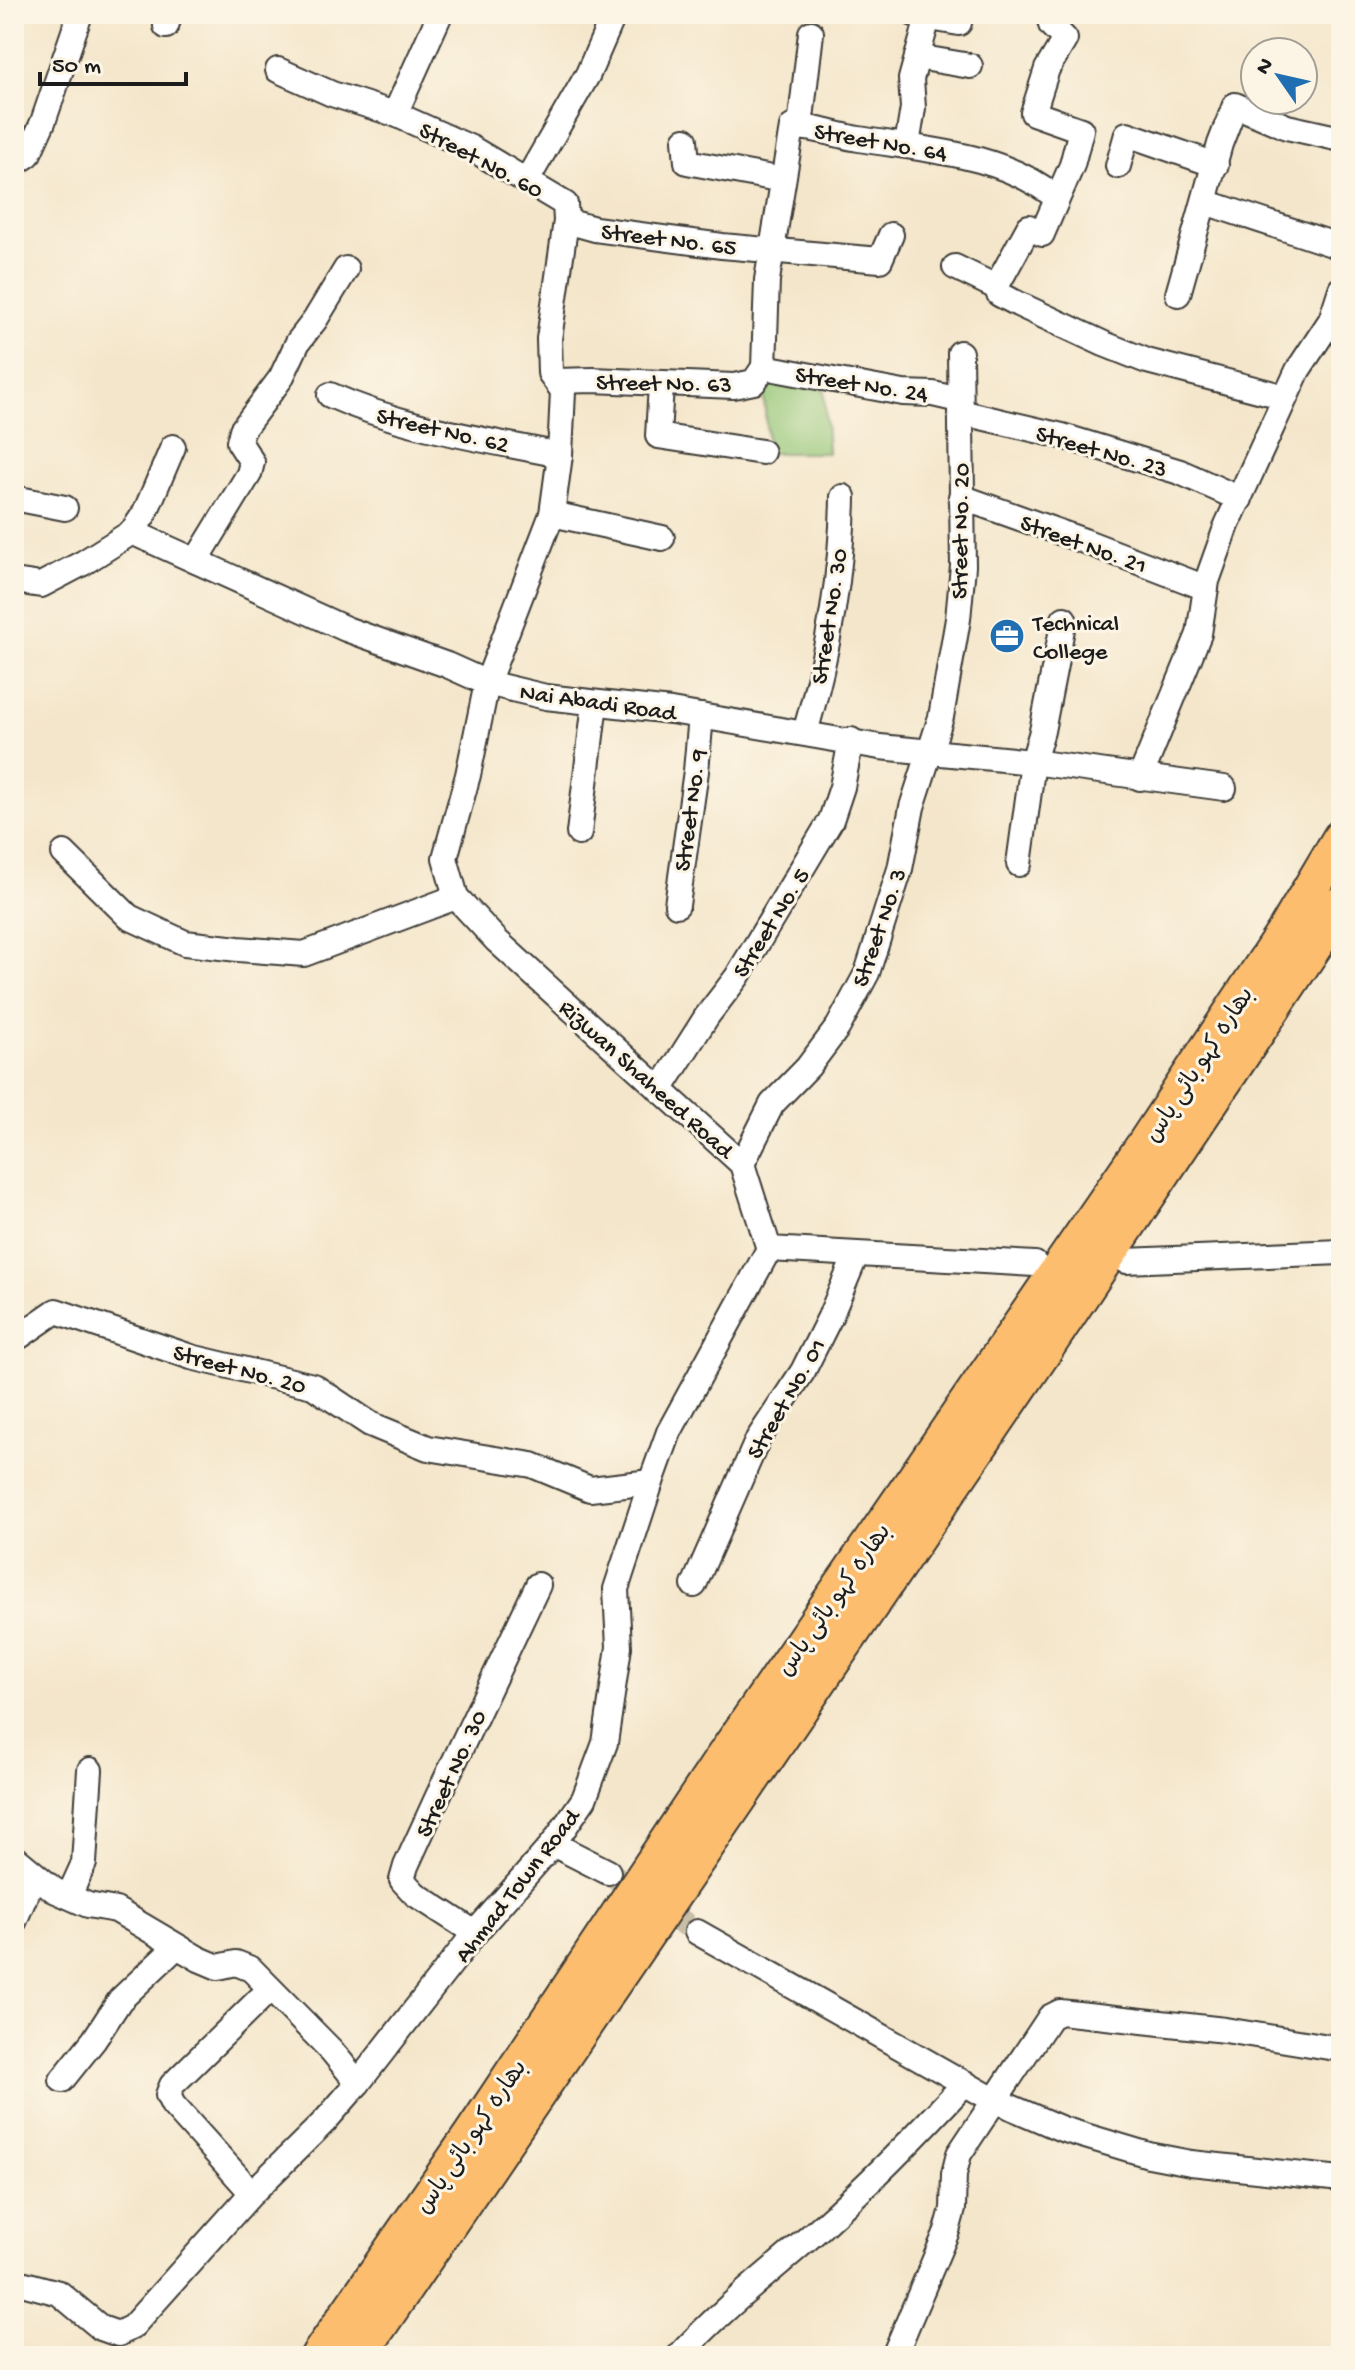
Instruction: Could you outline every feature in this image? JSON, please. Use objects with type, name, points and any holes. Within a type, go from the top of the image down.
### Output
[{"type":"highway","name":"بھارہ کہو بائی پاس","points":[[319,2356],[472,2135],[722,1760],[1144,1146],[1287,929],[1341,838]]},
{"type":"highway","name":"بھارہ کہو بائی پاس","points":[[358,2356],[1040,1356],[1341,905]]},
{"type":"street","points":[[21,160],[43,122],[80,14]]},
{"type":"street","name":"Street No. 60","points":[[440,14],[395,114],[471,148],[565,204],[566,221],[549,339],[550,373],[563,391],[560,455],[552,514],[487,683]]},
{"type":"street","points":[[526,182],[588,74],[614,14]]},
{"type":"street","points":[[996,287],[1029,227],[1042,234],[1072,165],[1081,130],[1033,113],[1047,69],[1065,39],[1051,25],[1057,14]]},
{"type":"street","points":[[921,15],[959,23]]},
{"type":"street","points":[[907,145],[913,108],[911,79],[926,25],[921,15]]},
{"type":"street","points":[[800,127],[811,33]]},
{"type":"street","points":[[917,57],[970,66]]},
{"type":"street","points":[[278,70],[332,94],[395,114]]},
{"type":"street","points":[[1178,294],[1235,105],[1287,127],[1341,139]]},
{"type":"street","name":"Street No. 64","points":[[764,367],[767,280],[792,127],[995,163],[1057,198]]},
{"type":"street","points":[[1118,166],[1127,134],[1216,165]]},
{"type":"street","points":[[685,140],[687,162],[783,180]]},
{"type":"street","points":[[1205,202],[1341,247]]},
{"type":"street","name":"Street No. 65","points":[[566,221],[595,229],[773,251],[791,250],[880,260],[891,235]]},
{"type":"street","points":[[955,267],[996,287],[999,294],[1018,304],[1147,361],[1285,397]]},
{"type":"street","points":[[196,561],[249,474],[252,462],[239,442],[242,430],[281,378],[298,342],[346,269]]},
{"type":"street","points":[[1140,778],[1199,634],[1206,588],[1227,525],[1298,370],[1331,320],[1341,289]]},
{"type":"street","name":"Street No. 20","points":[[930,754],[941,717],[958,619],[963,566],[960,353]]},
{"type":"street","name":"Street No. 63","points":[[556,381],[734,386],[754,382],[764,367]]},
{"type":"street","name":"Street No. 24","points":[[764,367],[903,393],[933,394],[960,406]]},
{"type":"street","points":[[661,385],[658,436],[762,452]]},
{"type":"street","name":"Street No. 62","points":[[330,395],[403,423],[560,455]]},
{"type":"street","name":"Street No. 23","points":[[960,406],[1180,472],[1240,499]]},
{"type":"street","points":[[14,581],[41,585],[132,532],[145,513],[173,447]]},
{"type":"street","name":"Street No. 30","points":[[805,733],[819,685],[827,640],[843,497]]},
{"type":"street","name":"Street No. 21","points":[[961,497],[1206,588]]},
{"type":"street","points":[[14,498],[65,508]]},
{"type":"street","points":[[552,514],[662,538]]},
{"type":"street","name":"Nai Abadi Road","points":[[132,532],[346,629],[447,665],[487,683],[546,697],[701,716],[930,754],[1033,762],[1224,788]]},
{"type":"street","points":[[1019,864],[1033,762],[1064,619]]},
{"type":"street","name":"Rizwan Shaheed Road","points":[[487,683],[468,775],[445,858],[456,897],[497,941],[742,1164],[769,1249]]},
{"type":"street","points":[[579,833],[595,703]]},
{"type":"street","name":"Street No. 9","points":[[677,905],[701,716]]},
{"type":"street","name":"Street No. 5","points":[[660,1090],[707,1016],[737,977],[831,820],[842,787],[851,740]]},
{"type":"street","name":"Street No. 3","points":[[742,1164],[772,1104],[808,1067],[838,1027],[867,973],[900,869],[912,807],[930,754]]},
{"type":"street","points":[[64,853],[129,917],[185,943],[238,949],[304,954],[456,897]]},
{"type":"street","points":[[769,1249],[1035,1264]]},
{"type":"street","name":"Ahmad Town Road","points":[[14,2281],[59,2293],[101,2328],[118,2334],[132,2327],[252,2193],[317,2130],[358,2083],[475,1933],[553,1844],[584,1799],[605,1743],[619,1647],[616,1589],[669,1432],[769,1249]]},
{"type":"street","points":[[1126,1261],[1341,1252]]},
{"type":"street","name":"Street No. 01","points":[[694,1585],[758,1439],[803,1371],[856,1255]]},
{"type":"street","name":"Street No. 20","points":[[14,1336],[20,1336],[56,1311],[191,1357],[313,1386],[370,1424],[428,1448],[532,1465],[590,1489],[651,1482]]},
{"type":"street","name":"Street No. 30","points":[[475,1933],[415,1894],[402,1880],[425,1824],[538,1585]]},
{"type":"street","points":[[69,1896],[84,1863],[90,1770]]},
{"type":"street","points":[[553,1844],[608,1872]]},
{"type":"street","points":[[14,1857],[54,1890],[88,1905],[116,1910],[147,1926],[176,1947],[218,1967],[236,1963],[251,1969],[331,2050],[358,2083]]},
{"type":"street","points":[[14,1922],[34,1875]]},
{"type":"street","points":[[697,1932],[994,2100],[1062,2129],[1149,2155],[1191,2163],[1341,2179]]},
{"type":"street","points":[[62,2080],[120,2000],[176,1947]]},
{"type":"street","points":[[252,2193],[173,2105],[168,2095],[172,2085],[270,1989]]},
{"type":"street","points":[[894,2356],[947,2231],[953,2209],[955,2163],[1050,2017],[1060,2012],[1225,2030],[1341,2049]]},
{"type":"street","points":[[679,2356],[723,2310],[859,2191],[965,2083]]},
{"type":"green space","points":[[763,382],[824,389],[828,453],[768,453]]},
{"type":"tunnel","points":[[608,1872],[697,1932]]},
{"type":"place","name":"Technical College","points":[[1007,636]]}]
